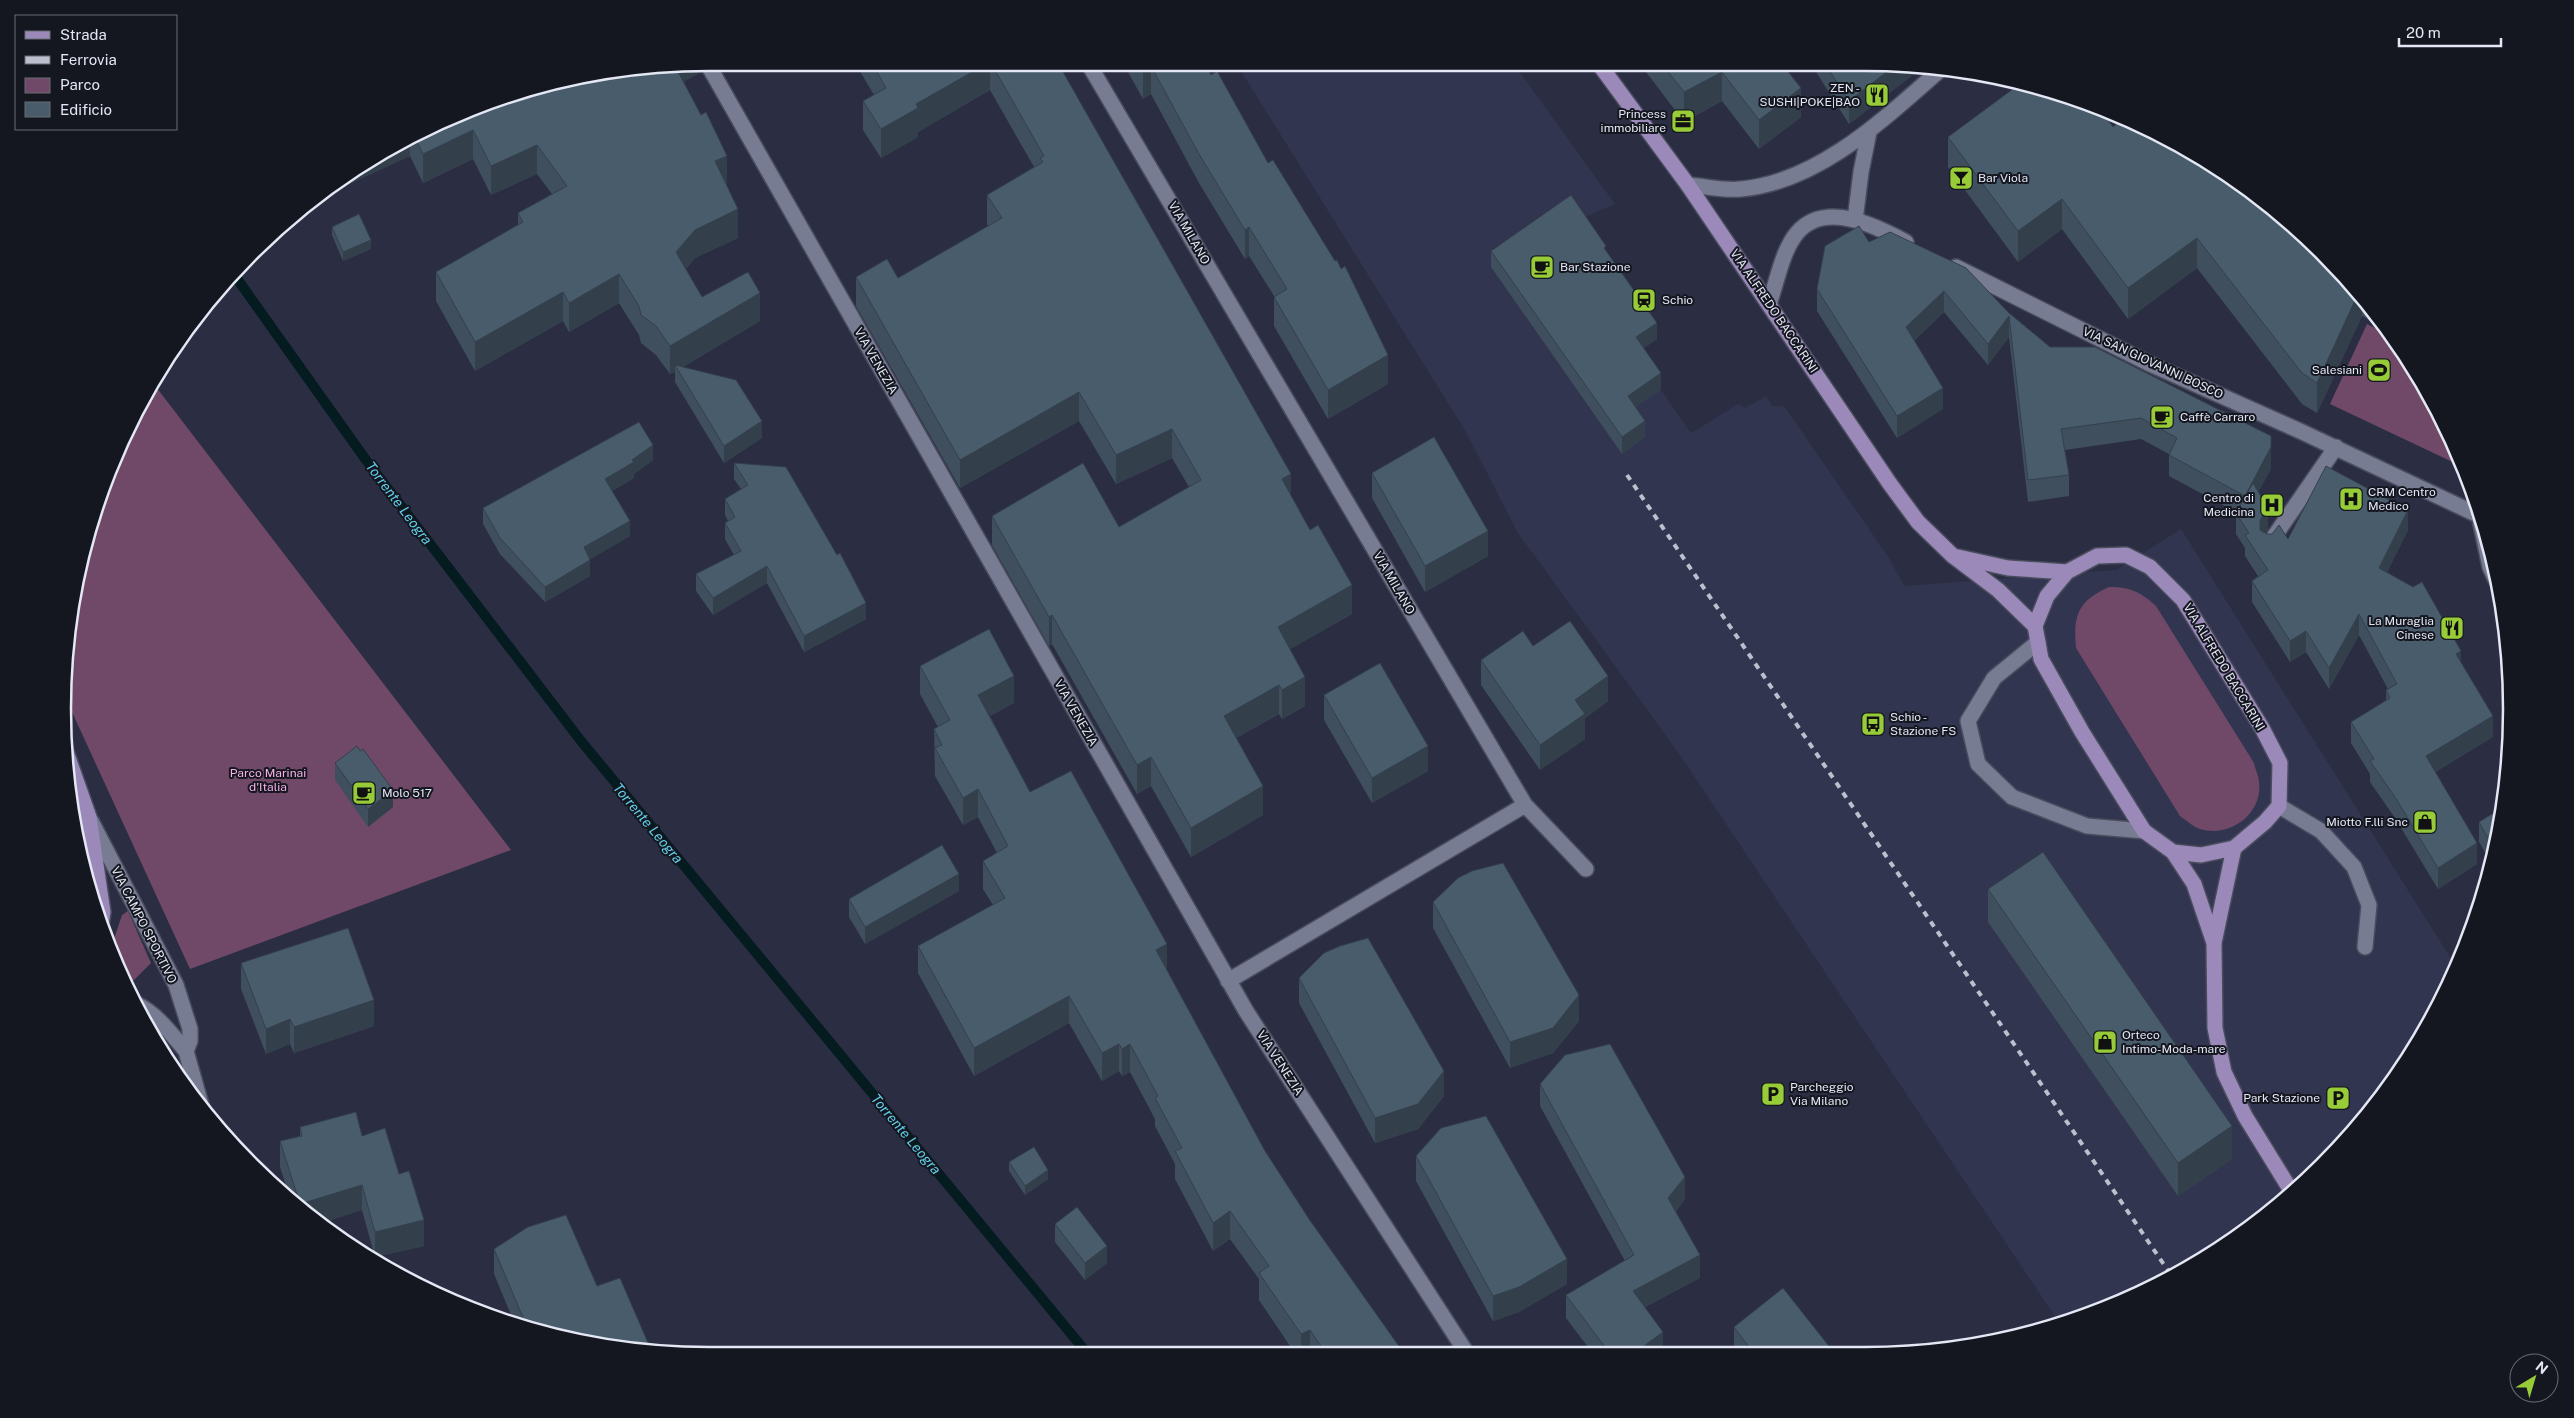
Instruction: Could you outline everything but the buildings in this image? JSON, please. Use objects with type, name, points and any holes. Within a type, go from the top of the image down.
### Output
[{"type":"main road","name":"VIA ALFREDO BACCARINI","points":[[1604,71],[1688,185],[1890,484],[1918,522],[1953,556],[1998,590],[2035,626],[2047,596],[2067,572],[2097,556],[2126,554],[2150,567],[2183,600],[2262,728],[2280,763],[2278,806]]},
{"type":"main road","points":[[1953,556],[2008,568],[2067,572]]},
{"type":"main road","points":[[2035,626],[2041,659],[2078,724],[2144,831],[2173,852],[2194,884],[2214,943]]},
{"type":"main road","name":"VIA CAMPO SPORTIVO","points":[[76,779],[89,817]]},
{"type":"main road","points":[[2173,852],[2201,855],[2234,848],[2265,822],[2278,806]]},
{"type":"main road","points":[[89,817],[104,909]]},
{"type":"main road","points":[[2234,848],[2214,943],[2215,1028],[2224,1072],[2245,1116],[2288,1185]]},
{"type":"street","name":"VIA VENEZIA","points":[[712,71],[1228,980],[1463,1347]]},
{"type":"street","name":"VIA MILANO","points":[[1093,71],[1525,805],[1586,869]]},
{"type":"street","points":[[1688,185],[1741,190],[1793,177],[1869,132],[1934,76]]},
{"type":"street","points":[[1855,220],[1860,172],[1869,132]]},
{"type":"street","points":[[1770,304],[1789,247],[1797,232],[1820,217],[1855,220],[1886,232],[1922,250]]},
{"type":"street","name":"VIA SAN GIOVANNI BOSCO","points":[[1940,259],[2150,364],[2336,447],[2471,511]]},
{"type":"street","points":[[2268,546],[2336,447]]},
{"type":"street","points":[[2038,642],[1994,678],[1968,721],[1978,764],[2012,797],[2087,826],[2144,831]]},
{"type":"street","points":[[1228,980],[1525,805]]},
{"type":"street","points":[[2278,806],[2321,831],[2354,867],[2369,905],[2366,947]]},
{"type":"street","name":"VIA CAMPO SPORTIVO","points":[[89,817],[176,985],[190,1029],[190,1041],[186,1051],[196,1087]]},
{"type":"street","points":[[148,1012],[166,1028],[186,1051]]},
{"type":"shaded area","points":[[1241,71],[1519,71],[1615,204],[1578,220],[1614,279],[1657,339],[1636,354],[1691,433],[1738,404],[1745,408],[1766,396],[1772,406],[1784,406],[1889,558],[1904,586],[2116,570],[2181,529],[2451,959],[2417,1028],[2371,1097],[2316,1160],[2253,1215],[2219,1239],[2147,1281],[2109,1298],[2056,1317],[1678,752],[1518,533],[1466,432]]},
{"type":"green space","name":"Salesiani","points":[[2367,324],[2376,329],[2417,390],[2437,427],[2453,462],[2330,404]]},
{"type":"green space","name":"Parco Marinai d'Italia","points":[[158,389],[511,850],[190,969],[72,712],[73,667],[77,626],[93,544],[105,504],[120,465],[137,427]]},
{"type":"green space","points":[[2109,587],[2135,591],[2156,606],[2254,763],[2259,782],[2259,794],[2256,804],[2242,821],[2233,827],[2211,831],[2200,829],[2180,816],[2076,648],[2075,636],[2080,610],[2090,598]]},
{"type":"green space","points":[[128,911],[151,963],[133,981],[114,938],[122,915]]},
{"type":"waterway","name":"Torrente Leogra","points":[[238,280],[366,460],[581,741],[1082,1347]]},
{"type":"railway","points":[[1627,475],[2168,1270]]},
{"type":"place","name":"ZEN - SUSHI|POKE|BAO","points":[[1877,95]]},
{"type":"place","name":"Princess immobiliare","points":[[1683,121]]},
{"type":"place","name":"Bar Viola","points":[[1961,178]]},
{"type":"place","name":"Bar Stazione","points":[[1542,267]]},
{"type":"place","name":"Schio","points":[[1644,300]]},
{"type":"place","name":"Salesiani","points":[[2379,370]]},
{"type":"place","name":"Caffè Carraro","points":[[2162,417]]},
{"type":"place","name":"CRM Centro Medico","points":[[2351,499]]},
{"type":"place","name":"Centro di Medicina","points":[[2272,505]]},
{"type":"place","name":"La Muraglia Cinese","points":[[2452,628]]},
{"type":"place","name":"Schio - Stazione FS","points":[[1873,724]]},
{"type":"place","name":"Molo 517","points":[[364,793]]},
{"type":"place","name":"Miotto F.lli Snc","points":[[2425,822]]},
{"type":"place","name":"Orteco Intimo-Moda-mare","points":[[2105,1042]]},
{"type":"place","name":"Parcheggio Via Milano","points":[[1773,1094]]},
{"type":"place","name":"Park Stazione","points":[[2338,1098]]}]
